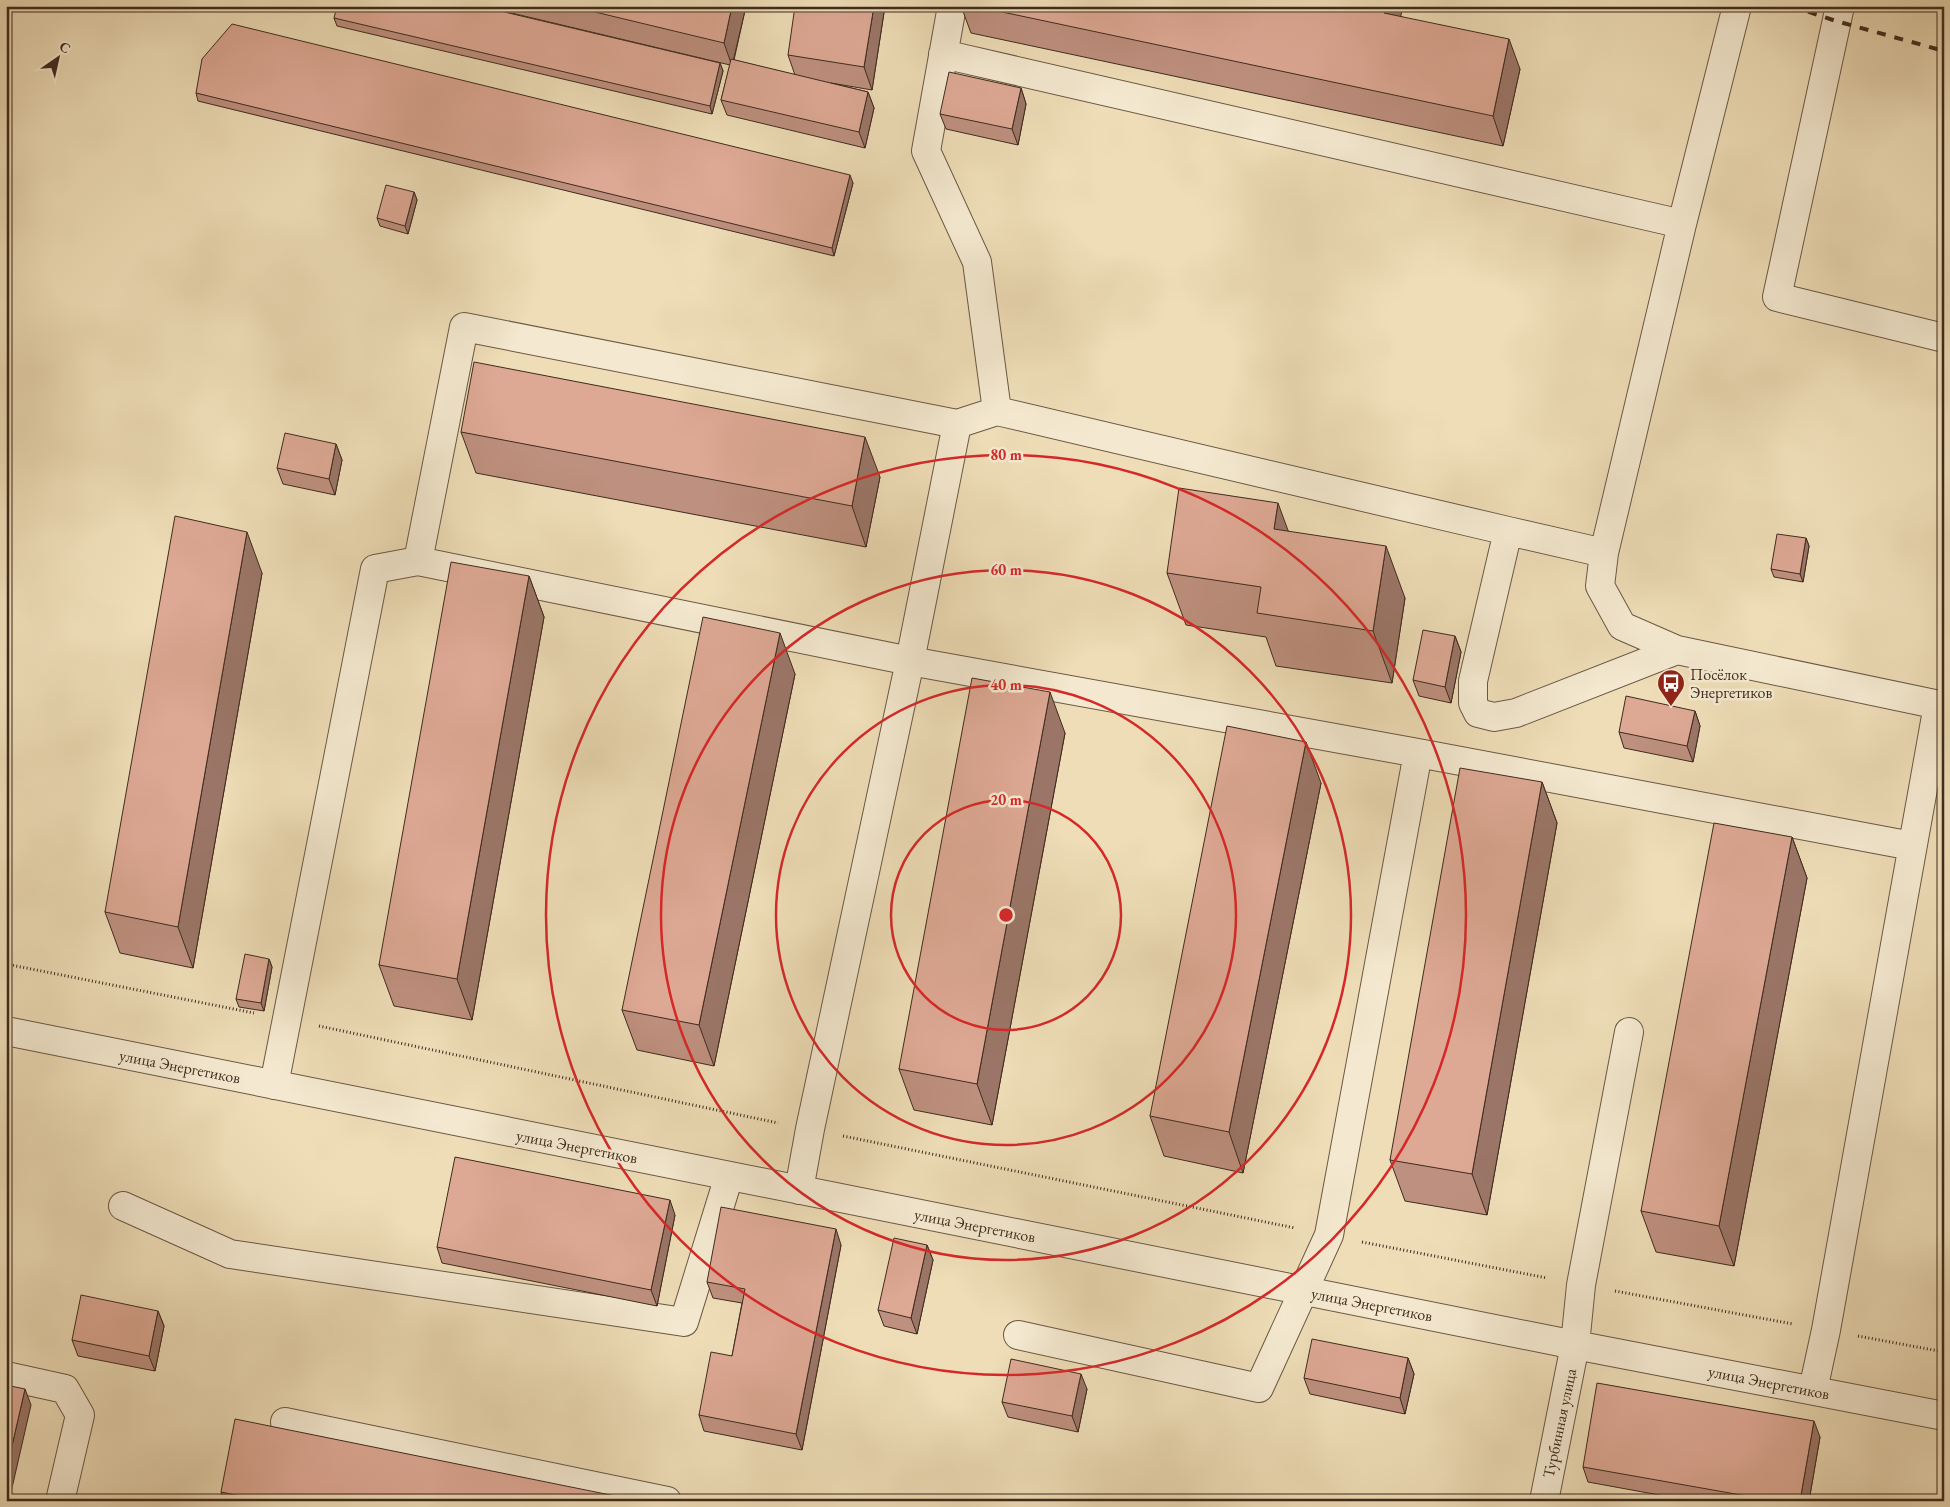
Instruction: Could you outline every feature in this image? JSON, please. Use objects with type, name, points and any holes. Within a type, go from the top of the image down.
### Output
[{"type":"street","points":[[952,6],[926,151],[977,262],[997,411]]},
{"type":"street","points":[[1737,6],[1682,224],[1604,553],[1600,586],[1622,626],[1677,650],[1941,706],[1912,846],[1826,1330],[1813,1390]]},
{"type":"street","points":[[1840,6],[1777,297],[1944,338]]},
{"type":"street","points":[[943,54],[1682,224]]},
{"type":"street","points":[[418,561],[464,327],[957,424],[997,411],[1604,553]]},
{"type":"street","points":[[799,1190],[810,1130],[910,661],[957,424]]},
{"type":"street","points":[[1508,531],[1473,681],[1474,703],[1478,713],[1494,717],[1516,713],[1677,650]]},
{"type":"street","points":[[274,1085],[375,569],[418,561],[910,661],[1418,752],[1912,846]]},
{"type":"street","points":[[1018,1335],[1259,1388],[1329,1235],[1418,752]]},
{"type":"street","name":"улица Энергетиков","points":[[6,1031],[1575,1345],[1944,1416]]},
{"type":"street","name":"Турбинная улица","points":[[1544,1501],[1575,1345],[1581,1285],[1629,1032]]},
{"type":"street","points":[[123,1206],[230,1254],[684,1322],[729,1176]]},
{"type":"street","points":[[6,1376],[65,1388],[80,1415],[60,1501]]},
{"type":"street","points":[[285,1422],[666,1501]]},
{"type":"path","points":[[6,964],[287,1019],[810,1130],[1329,1235],[1581,1285],[1944,1352]]},
{"type":"building","points":[[337,6],[479,6],[720,63],[710,106],[334,18]]},
{"type":"building","points":[[570,6],[732,6],[724,43]]},
{"type":"building","points":[[795,6],[874,6],[864,67],[788,55]]},
{"type":"building","points":[[974,6],[1385,6],[1384,13],[1509,39],[1493,116]]},
{"type":"building","points":[[232,24],[850,175],[832,248],[196,93],[202,59]]},
{"type":"building","points":[[731,59],[868,92],[859,132],[721,100]]},
{"type":"building","points":[[949,72],[1021,88],[1012,129],[940,114]]},
{"type":"building","points":[[386,185],[414,192],[405,226],[377,218]]},
{"type":"building","points":[[474,362],[865,437],[852,506],[461,432]]},
{"type":"building","points":[[285,433],[336,444],[329,479],[277,468]]},
{"type":"building","points":[[1179,488],[1278,503],[1274,529],[1386,546],[1373,631],[1257,613],[1261,587],[1167,573]]},
{"type":"building","points":[[175,516],[247,532],[178,927],[105,912]]},
{"type":"building","points":[[1777,534],[1806,538],[1800,574],[1771,569]]},
{"type":"building","points":[[451,562],[529,576],[457,979],[379,965]]},
{"type":"building","points":[[703,617],[780,633],[699,1025],[622,1010]]},
{"type":"building","points":[[1423,630],[1455,636],[1445,687],[1413,680]]},
{"type":"building","points":[[972,678],[1050,692],[977,1084],[899,1069]]},
{"type":"building","points":[[1626,696],[1695,711],[1687,746],[1619,732]]},
{"type":"building","points":[[1227,726],[1306,742],[1229,1132],[1150,1116]]},
{"type":"building","points":[[1460,768],[1542,782],[1472,1174],[1390,1160]]},
{"type":"building","points":[[1714,823],[1792,837],[1719,1226],[1641,1211]]},
{"type":"building","points":[[245,954],[269,959],[261,1003],[236,999]]},
{"type":"building","points":[[455,1157],[670,1200],[651,1290],[437,1247]]},
{"type":"building","points":[[721,1207],[836,1229],[796,1434],[699,1415],[711,1352],[732,1356],[745,1289],[707,1282]]},
{"type":"building","points":[[894,1238],[927,1245],[911,1318],[878,1310]]},
{"type":"building","points":[[81,1295],[158,1311],[149,1356],[72,1340]]},
{"type":"building","points":[[1312,1339],[1408,1358],[1400,1398],[1304,1378]]},
{"type":"building","points":[[1011,1359],[1081,1374],[1072,1416],[1002,1402]]},
{"type":"building","points":[[1597,1383],[1814,1421],[1800,1501],[1775,1501],[1583,1467]]},
{"type":"building","points":[[6,1385],[25,1389],[6,1472]]},
{"type":"building","points":[[235,1419],[640,1501],[264,1501],[221,1492]]},
{"type":"railway","points":[[1791,6],[1836,21],[1944,51]]},
{"type":"place","name":"Посёлок Энергетиков","points":[[1671,707]]}]
